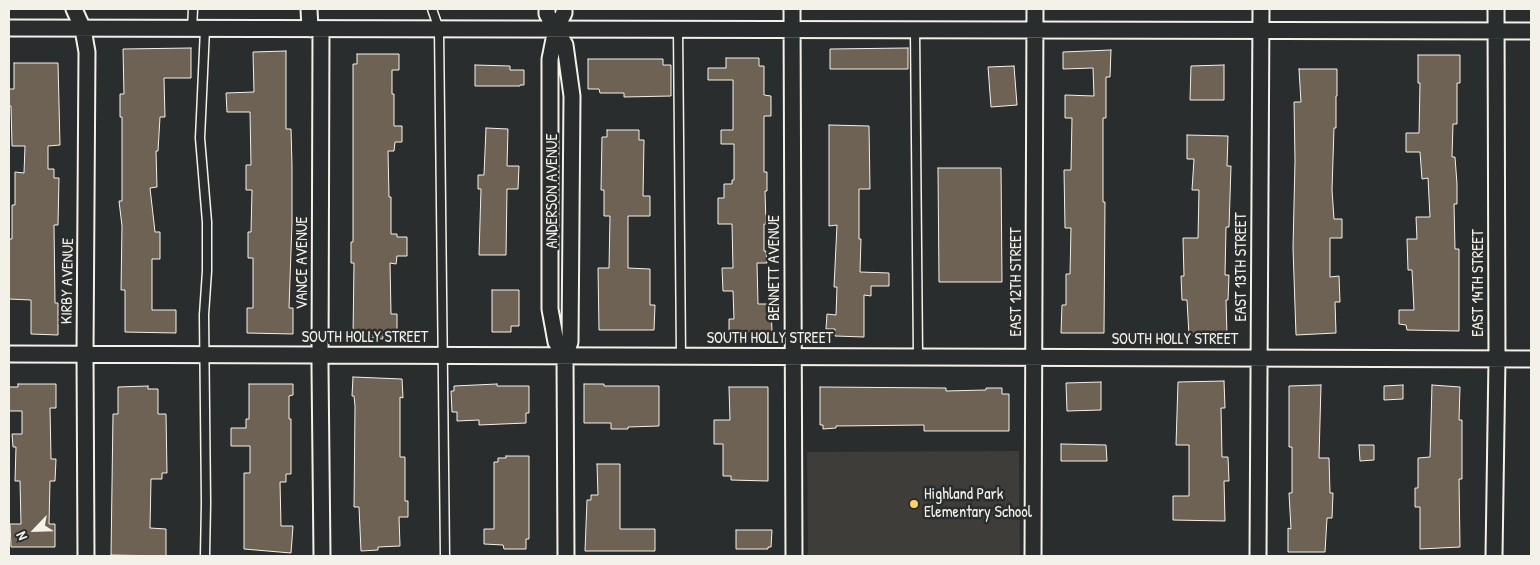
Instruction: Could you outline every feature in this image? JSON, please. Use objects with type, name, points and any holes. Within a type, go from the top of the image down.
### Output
[{"type":"street","name":"KIRBY AVENUE","points":[[74,9],[83,29],[88,52],[85,354],[86,556]]},
{"type":"street","name":"VANCE AVENUE","points":[[310,9],[316,29],[322,556]]},
{"type":"street","name":"ANDERSON AVENUE","points":[[547,9],[547,14],[565,45],[572,96],[570,342],[565,356],[566,556]]},
{"type":"street","name":"ANDERSON AVENUE","points":[[564,9],[556,29],[550,60],[550,309],[556,342],[565,356]]},
{"type":"street","name":"BENNETT AVENUE","points":[[792,9],[794,556]]},
{"type":"street","name":"EAST 12TH STREET","points":[[1033,556],[1035,9]]},
{"type":"street","name":"EAST 13TH STREET","points":[[1258,556],[1260,9]]},
{"type":"street","name":"EAST 14TH STREET","points":[[1494,556],[1496,9]]},
{"type":"street","points":[[9,28],[1531,31]]},
{"type":"street","name":"SOUTH HOLLY STREET","points":[[9,354],[1531,359]]},
{"type":"lane","points":[[193,9],[198,29],[200,138],[207,222],[204,354],[205,556]]},
{"type":"lane","points":[[432,9],[439,29],[445,556]]},
{"type":"lane","points":[[678,30],[681,356]]},
{"type":"lane","points":[[915,30],[918,357]]},
{"type":"shaded area","name":"Highland Park Elementary School","points":[[1019,451],[1020,556],[808,556],[807,452]]},
{"type":"building","points":[[191,48],[191,78],[164,78],[165,117],[160,117],[158,151],[156,151],[157,187],[150,188],[155,232],[160,232],[160,259],[152,259],[152,310],[176,310],[176,333],[125,332],[125,290],[121,290],[122,226],[119,201],[122,201],[122,117],[120,117],[120,94],[124,94],[123,49]]},
{"type":"building","points":[[908,48],[908,69],[830,69],[830,49]]},
{"type":"building","points":[[1111,50],[1110,77],[1106,77],[1106,118],[1103,118],[1103,202],[1105,202],[1104,333],[1061,333],[1062,305],[1066,305],[1066,274],[1070,274],[1071,228],[1065,228],[1064,170],[1071,170],[1072,118],[1065,118],[1065,95],[1094,96],[1093,68],[1063,69],[1063,52]]},
{"type":"building","points":[[286,51],[286,129],[291,129],[292,165],[289,308],[293,308],[293,334],[247,333],[247,308],[253,308],[253,258],[248,258],[248,232],[251,232],[252,190],[246,190],[246,165],[251,165],[250,112],[227,112],[226,93],[254,92],[253,52]]},
{"type":"building","points":[[357,54],[399,54],[399,70],[392,70],[392,94],[394,94],[394,126],[402,126],[402,142],[395,142],[394,151],[388,151],[389,197],[391,197],[391,234],[397,234],[397,237],[407,237],[407,256],[397,256],[396,264],[390,263],[391,314],[397,314],[397,337],[383,336],[383,339],[353,336],[354,263],[351,263],[351,242],[353,242],[353,64],[357,64]]},
{"type":"building","points":[[1418,55],[1460,55],[1460,83],[1457,83],[1457,124],[1453,124],[1452,157],[1455,157],[1457,184],[1457,204],[1454,204],[1455,249],[1459,249],[1459,331],[1407,330],[1406,325],[1399,324],[1399,310],[1414,310],[1412,270],[1408,270],[1407,239],[1417,239],[1416,217],[1430,217],[1428,178],[1422,179],[1420,152],[1406,152],[1406,133],[1419,133],[1420,83],[1418,83]]},
{"type":"building","points":[[726,58],[759,58],[759,66],[764,66],[764,95],[771,96],[771,116],[764,116],[764,172],[767,172],[767,191],[765,191],[766,224],[764,224],[764,251],[766,251],[767,263],[757,263],[758,304],[771,304],[772,332],[729,332],[729,319],[734,319],[733,291],[723,291],[722,268],[733,268],[732,224],[718,224],[718,198],[724,198],[724,184],[732,184],[732,180],[734,180],[734,144],[721,144],[721,130],[733,130],[733,80],[708,80],[708,68],[726,68]]},
{"type":"building","points":[[588,59],[663,59],[663,65],[671,65],[671,96],[624,97],[624,93],[600,93],[599,89],[588,89]]},
{"type":"building","points":[[14,63],[58,63],[60,145],[48,146],[48,169],[54,169],[54,178],[59,178],[58,225],[54,225],[55,303],[58,303],[58,335],[31,334],[31,300],[9,299],[9,239],[12,239],[12,205],[15,205],[15,172],[24,173],[25,146],[12,146],[9,89],[14,89]]},
{"type":"building","points":[[475,65],[510,66],[510,70],[524,70],[524,85],[475,86]]},
{"type":"building","points":[[1224,65],[1224,100],[1190,100],[1191,66]]},
{"type":"building","points":[[1014,66],[1017,105],[991,107],[988,67]]},
{"type":"building","points":[[1299,69],[1337,69],[1332,190],[1334,219],[1342,219],[1342,238],[1330,238],[1330,277],[1339,276],[1340,302],[1335,302],[1336,333],[1296,335],[1293,248],[1294,102],[1301,102]]},
{"type":"building","points":[[829,125],[869,126],[870,189],[859,189],[860,272],[889,273],[889,286],[871,286],[871,296],[864,295],[864,337],[835,336],[835,329],[826,329],[827,314],[836,315],[837,287],[834,287],[837,225],[829,226]]},
{"type":"building","points":[[486,128],[508,129],[507,166],[519,166],[518,189],[507,189],[506,255],[479,255],[481,189],[478,189],[478,175],[484,175]]},
{"type":"building","points":[[607,130],[639,130],[639,140],[644,140],[643,196],[650,196],[650,216],[628,216],[628,268],[650,269],[650,305],[655,305],[654,330],[599,330],[598,268],[609,268],[610,216],[604,216],[604,190],[601,190],[602,137],[607,137]]},
{"type":"building","points":[[1187,135],[1228,136],[1227,166],[1231,166],[1229,227],[1226,227],[1225,275],[1229,275],[1228,300],[1226,300],[1227,335],[1189,335],[1187,300],[1182,300],[1181,276],[1184,276],[1183,238],[1198,238],[1199,190],[1192,190],[1194,159],[1187,159]]},
{"type":"building","points":[[938,168],[1001,168],[1002,282],[939,282]]},
{"type":"building","points":[[492,290],[519,290],[519,326],[511,326],[511,332],[492,332]]},
{"type":"building","points":[[353,377],[402,379],[403,398],[400,397],[400,457],[405,457],[405,501],[408,501],[408,517],[399,517],[400,546],[378,547],[378,550],[361,551],[359,507],[354,507],[355,406],[354,396],[352,396]]},
{"type":"building","points":[[1224,381],[1225,408],[1221,408],[1222,457],[1228,457],[1229,481],[1224,481],[1225,521],[1173,520],[1173,496],[1189,496],[1189,445],[1176,445],[1178,382]]},
{"type":"building","points":[[1101,382],[1101,410],[1067,411],[1066,383]]},
{"type":"building","points":[[18,384],[56,384],[56,408],[50,408],[51,459],[56,459],[55,481],[50,481],[49,524],[55,524],[55,547],[11,547],[10,524],[21,524],[20,481],[15,481],[16,447],[13,447],[12,434],[22,434],[22,411],[9,411],[9,387],[18,387]]},
{"type":"building","points":[[249,384],[293,384],[293,395],[289,396],[291,474],[286,474],[286,482],[280,482],[281,526],[293,526],[291,553],[244,549],[244,473],[250,473],[250,446],[231,446],[231,428],[246,428],[246,419],[249,419]]},
{"type":"building","points":[[497,384],[497,386],[529,386],[529,413],[526,413],[526,423],[479,425],[479,420],[457,421],[457,412],[452,412],[451,391],[454,391],[454,386]]},
{"type":"building","points":[[584,384],[659,386],[659,426],[611,429],[611,423],[584,423]]},
{"type":"building","points":[[1321,385],[1319,458],[1329,458],[1330,493],[1333,493],[1332,518],[1327,518],[1325,552],[1288,552],[1288,528],[1291,529],[1289,493],[1292,493],[1292,447],[1289,447],[1289,386]]},
{"type":"building","points":[[1403,385],[1403,399],[1384,400],[1384,386]]},
{"type":"building","points":[[1432,385],[1460,387],[1459,420],[1462,420],[1462,479],[1459,479],[1460,547],[1420,549],[1420,507],[1415,507],[1415,488],[1418,488],[1418,458],[1430,457]]},
{"type":"building","points":[[148,386],[148,389],[158,389],[158,414],[166,414],[167,473],[162,473],[162,479],[151,479],[150,528],[166,529],[166,556],[111,555],[113,414],[118,414],[118,387]]},
{"type":"building","points":[[729,387],[768,387],[768,481],[731,480],[731,476],[723,476],[723,444],[714,444],[714,420],[730,420]]},
{"type":"building","points":[[820,387],[946,388],[946,391],[1002,388],[1002,394],[1009,394],[1009,431],[924,431],[924,425],[836,426],[836,428],[823,429],[823,425],[820,425]]},
{"type":"building","points":[[1061,444],[1106,445],[1107,461],[1061,461]]},
{"type":"building","points":[[1359,445],[1374,445],[1374,460],[1360,461]]},
{"type":"building","points":[[506,456],[529,456],[529,539],[526,539],[526,549],[504,549],[503,545],[484,544],[484,529],[494,529],[494,462],[498,462],[498,458],[506,458]]},
{"type":"building","points":[[597,464],[620,464],[620,529],[655,529],[655,551],[585,551],[587,500],[591,500],[591,495],[598,495]]},
{"type":"building","points":[[736,530],[772,530],[771,547],[768,547],[768,549],[736,549]]},
{"type":"place","name":"Highland Park Elementary School","points":[[914,504]]}]
